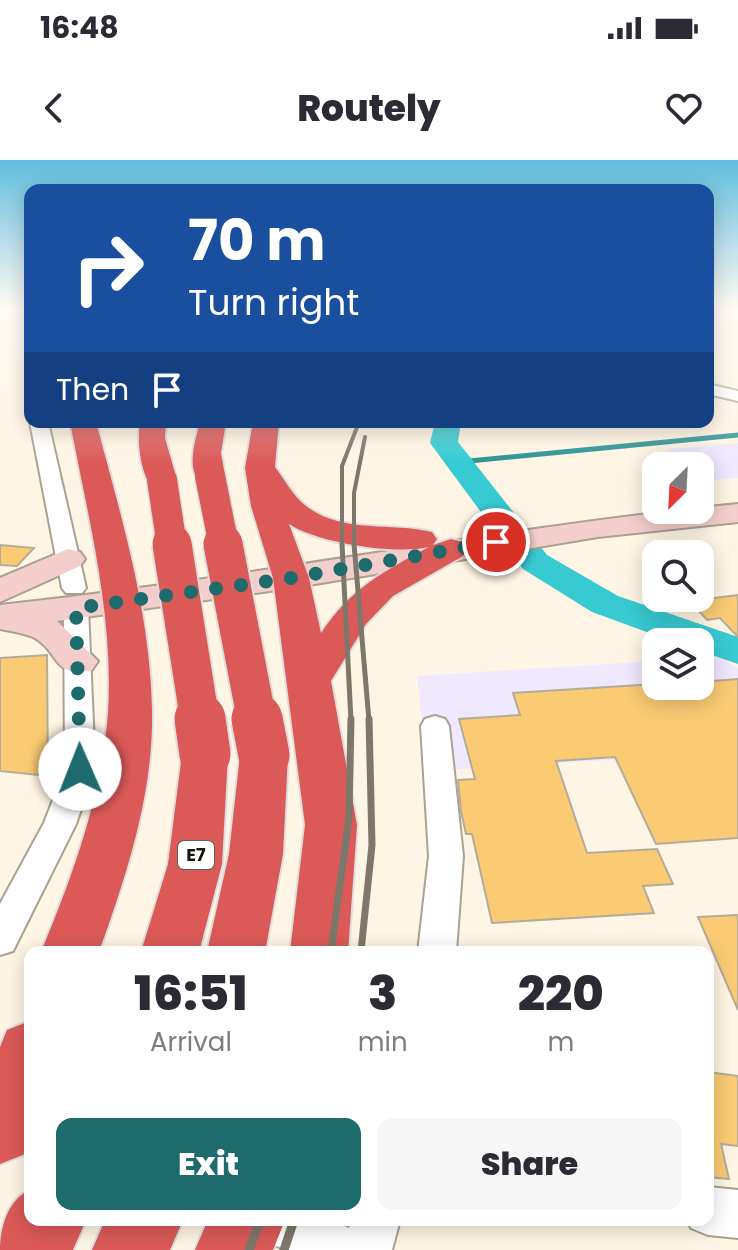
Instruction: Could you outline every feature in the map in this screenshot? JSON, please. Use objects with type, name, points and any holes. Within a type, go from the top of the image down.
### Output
[{"type":"highway","points":[[72,946],[117,807],[130,711],[92,588],[83,428]]},
{"type":"highway","name":"E7","points":[[152,428],[151,438],[162,480],[205,754],[195,864],[172,946]]},
{"type":"highway","points":[[212,428],[207,453],[210,476],[264,755],[261,823],[249,907],[238,946]]},
{"type":"highway","points":[[265,428],[260,468],[267,506],[288,569],[310,681],[331,825],[320,946]]},
{"type":"highway","points":[[260,468],[295,513],[318,524],[362,536],[485,536]]},
{"type":"highway","points":[[310,681],[350,618],[380,588],[485,536]]},
{"type":"highway","points":[[0,1129],[24,1068]]},
{"type":"highway","points":[[30,1250],[44,1226]]},
{"type":"highway","points":[[131,1250],[142,1226]]},
{"type":"highway","points":[[234,1250],[244,1226]]},
{"type":"main road","points":[[714,501],[738,499]]},
{"type":"main road","points":[[0,597],[288,569],[642,509]]},
{"type":"main road","points":[[485,536],[738,513]]},
{"type":"main road","points":[[0,591],[92,588]]},
{"type":"main road","points":[[0,617],[92,588]]},
{"type":"main road","points":[[0,617],[48,630],[78,661]]},
{"type":"street","points":[[714,391],[738,399]]},
{"type":"street","points":[[714,397],[738,399]]},
{"type":"street","points":[[0,939],[60,824],[80,769],[78,661],[92,588],[41,428]]},
{"type":"street","points":[[435,726],[446,856],[438,946]]},
{"type":"street","points":[[714,1212],[738,1214]]},
{"type":"street","points":[[287,1226],[343,1250]]},
{"type":"street","points":[[367,1250],[374,1226]]},
{"type":"shaded area","points":[[738,443],[738,478],[714,480],[714,452],[670,452],[667,449]]},
{"type":"shaded area","points":[[714,658],[720,658],[738,668],[738,752],[427,771],[417,676],[642,662],[642,700],[714,700]]},
{"type":"building","points":[[0,545],[34,548],[17,566],[0,565]]},
{"type":"building","points":[[738,595],[738,637],[720,618],[707,620],[700,612],[714,612],[714,598]]},
{"type":"building","points":[[47,655],[48,776],[0,771],[0,658]]},
{"type":"building","points":[[738,679],[738,838],[656,844],[615,757],[556,761],[587,853],[657,849],[673,884],[643,886],[654,913],[492,923],[472,834],[466,834],[461,811],[458,780],[475,779],[459,719],[520,715],[513,693],[642,685],[642,700],[714,700],[714,681]]},
{"type":"building","points":[[738,915],[738,1010],[714,954],[714,946],[710,946],[698,917]]},
{"type":"building","points":[[714,1073],[738,1076],[738,1146],[721,1144],[729,1179],[714,1178]]},
{"type":"waterway","points":[[447,428],[444,443],[535,562],[605,604],[738,651]]},
{"type":"waterway","points":[[459,462],[738,435]]},
{"type":"railway","points":[[342,544],[342,466],[357,428]]},
{"type":"railway","points":[[354,544],[354,493],[365,437]]},
{"type":"railway","points":[[342,544],[351,720]]},
{"type":"railway","points":[[354,544],[369,721]]},
{"type":"railway","points":[[362,946],[372,845],[369,719]]},
{"type":"railway","points":[[332,946],[349,818],[351,720]]},
{"type":"railway","points":[[249,1250],[258,1226]]},
{"type":"railway","points":[[284,1250],[292,1226]]},
{"type":"route","points":[[80,769],[76,608],[291,578],[496,542]]}]
